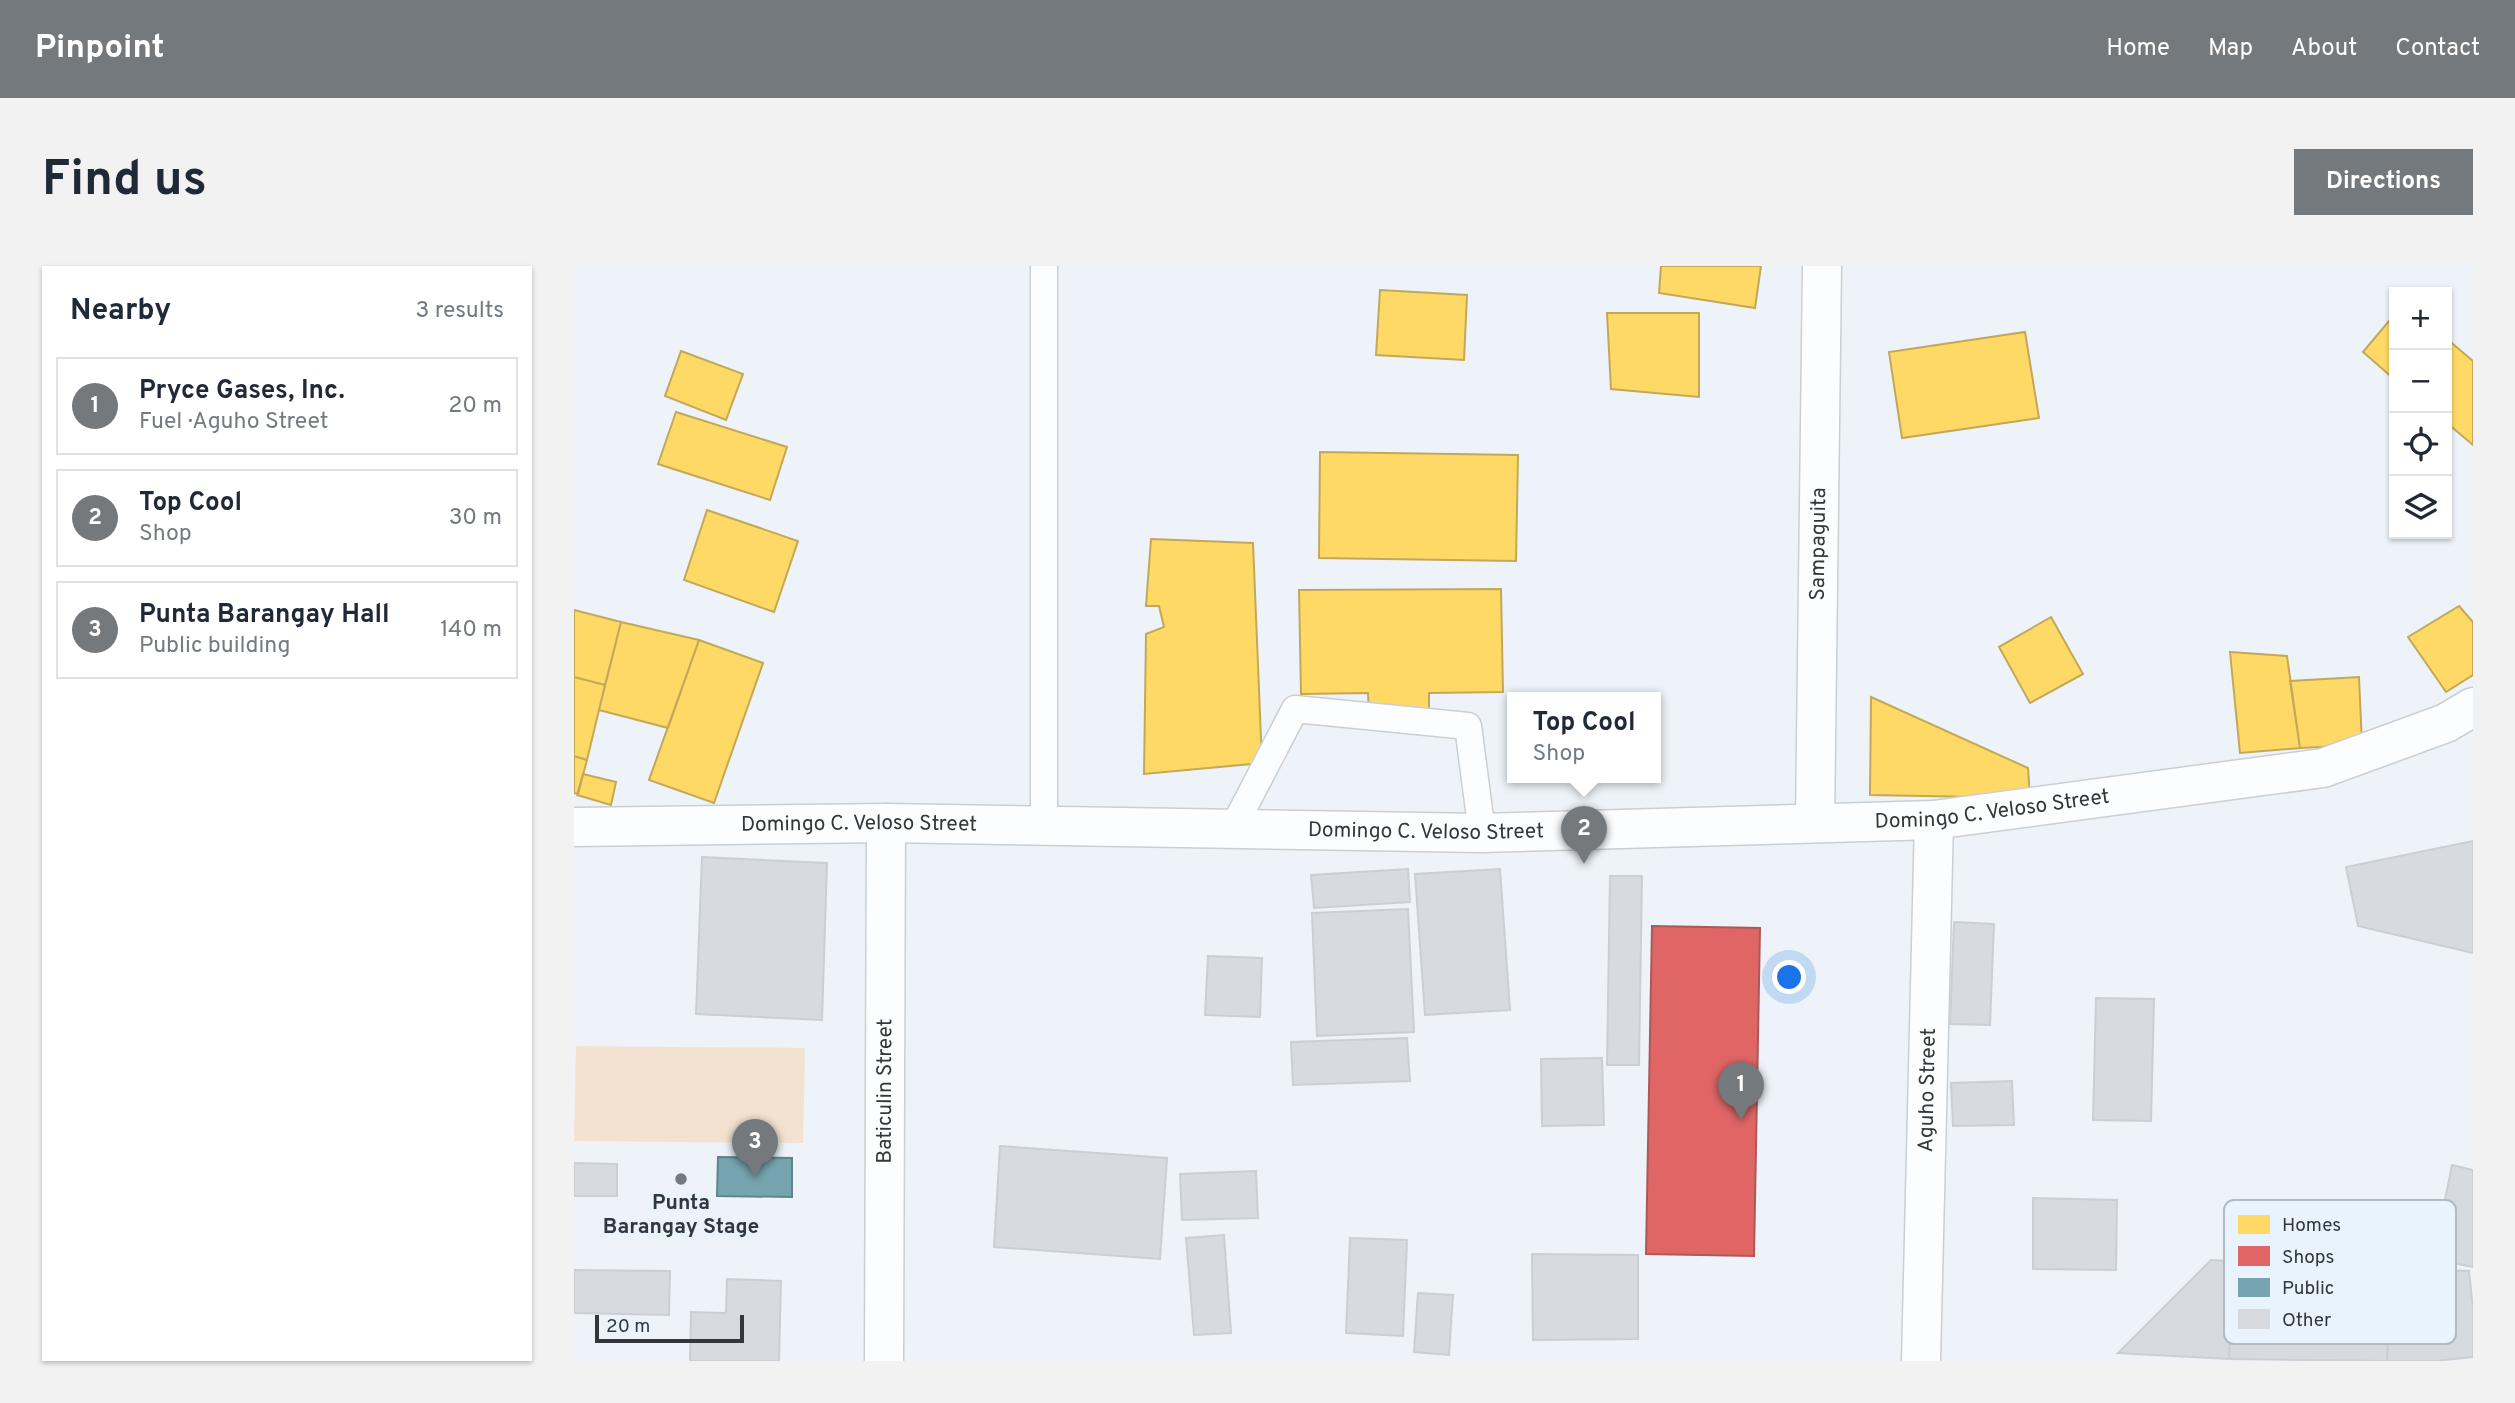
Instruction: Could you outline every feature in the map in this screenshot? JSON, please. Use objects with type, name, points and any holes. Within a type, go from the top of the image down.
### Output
[{"type":"main road","name":"Sampaguita","points":[[1815,822],[1822,266]]},
{"type":"main road","name":"Domingo C. Veloso Street","points":[[574,827],[886,823],[1482,833],[1934,820],[2323,768],[2446,723],[2473,707]]},
{"type":"main road","name":"Aguho Street","points":[[1921,1361],[1934,820]]},
{"type":"main road","name":"Baticulin Street","points":[[884,1361],[886,823]]},
{"type":"lane","points":[[1044,266],[1044,827]]},
{"type":"lane","points":[[1232,830],[1295,709],[1468,726],[1482,833]]},
{"type":"shaded area","points":[[576,1046],[805,1048],[803,1143],[574,1141]]},
{"type":"building: Homes","points":[[1661,266],[1761,266],[1755,308],[1659,293]]},
{"type":"building: Homes","points":[[1380,290],[1467,295],[1464,360],[1376,355]]},
{"type":"building: Homes","points":[[1607,313],[1699,313],[1699,397],[1611,389]]},
{"type":"building: Homes","points":[[2389,321],[2389,375],[2363,352]]},
{"type":"building: Homes","points":[[2025,332],[2039,418],[1902,438],[1889,352]]},
{"type":"building: Homes","points":[[2452,343],[2473,361],[2473,445],[2452,427]]},
{"type":"building: Homes","points":[[681,351],[743,374],[726,420],[665,396]]},
{"type":"building: Homes","points":[[676,412],[787,447],[770,500],[658,464]]},
{"type":"building: Homes","points":[[1320,452],[1518,455],[1516,561],[1319,558]]},
{"type":"building: Homes","points":[[707,510],[798,541],[774,612],[684,580]]},
{"type":"building: Homes","points":[[1151,539],[1253,543],[1262,763],[1144,774],[1146,634],[1164,627],[1159,606],[1146,606]]},
{"type":"building: Homes","points":[[1501,589],[1503,692],[1429,693],[1429,715],[1369,715],[1368,693],[1301,694],[1299,590]]},
{"type":"building: Homes","points":[[2459,606],[2473,622],[2473,675],[2446,692],[2408,637]]},
{"type":"building: Homes","points":[[574,610],[621,622],[605,685],[574,677]]},
{"type":"building: Homes","points":[[2051,617],[2083,674],[2030,703],[1999,647]]},
{"type":"building: Homes","points":[[621,622],[699,640],[668,728],[599,710]]},
{"type":"building: Homes","points":[[699,640],[763,663],[714,803],[649,780]]},
{"type":"building: Homes","points":[[2230,652],[2287,656],[2300,748],[2240,753]]},
{"type":"building: Homes","points":[[574,677],[605,685],[587,760],[574,756]]},
{"type":"building: Homes","points":[[2359,677],[2362,745],[2300,748],[2290,681]]},
{"type":"building: Homes","points":[[1871,697],[2028,768],[2030,798],[1870,795]]},
{"type":"building: Homes","points":[[574,756],[587,760],[578,794],[574,793]]},
{"type":"building: Homes","points":[[583,774],[616,782],[611,805],[577,795]]},
{"type":"building: Shops","points":[[1652,926],[1760,928],[1754,1256],[1646,1254]]},
{"type":"building: Public","points":[[718,1157],[792,1158],[792,1197],[717,1196]]},
{"type":"building: Other","points":[[2473,841],[2473,953],[2358,926],[2346,867]]},
{"type":"building: Other","points":[[702,857],[827,863],[822,1020],[696,1014]]},
{"type":"building: Other","points":[[1408,869],[1410,902],[1314,908],[1311,875]]},
{"type":"building: Other","points":[[1500,869],[1510,1010],[1425,1015],[1415,874]]},
{"type":"building: Other","points":[[1610,876],[1642,876],[1639,1065],[1607,1065]]},
{"type":"building: Other","points":[[1408,909],[1414,1032],[1317,1036],[1312,913]]},
{"type":"building: Other","points":[[1954,922],[1994,924],[1990,1025],[1950,1024]]},
{"type":"building: Other","points":[[1208,956],[1262,958],[1260,1017],[1205,1015]]},
{"type":"building: Other","points":[[2096,998],[2154,999],[2151,1121],[2093,1120]]},
{"type":"building: Other","points":[[1407,1038],[1410,1081],[1293,1085],[1291,1042]]},
{"type":"building: Other","points":[[1602,1058],[1604,1125],[1542,1126],[1541,1059]]},
{"type":"building: Other","points":[[2012,1081],[2014,1125],[1953,1126],[1951,1083]]},
{"type":"building: Other","points":[[1000,1146],[1167,1158],[1160,1259],[994,1247]]},
{"type":"building: Other","points":[[574,1163],[617,1164],[617,1196],[574,1196]]},
{"type":"building: Other","points":[[2452,1165],[2473,1170],[2473,1267],[2456,1264],[2456,1200],[2445,1200]]},
{"type":"building: Other","points":[[1256,1171],[1258,1218],[1182,1220],[1180,1174]]},
{"type":"building: Other","points":[[2033,1198],[2117,1200],[2116,1270],[2033,1269]]},
{"type":"building: Other","points":[[1224,1235],[1231,1333],[1194,1335],[1186,1238]]},
{"type":"building: Other","points":[[1350,1238],[1407,1240],[1403,1336],[1346,1333]]},
{"type":"building: Other","points":[[1532,1254],[1638,1255],[1638,1339],[1533,1340]]},
{"type":"building: Other","points":[[2211,1260],[2224,1261],[2224,1344],[2230,1344],[2229,1359],[2118,1353]]},
{"type":"building: Other","points":[[574,1270],[670,1271],[669,1315],[574,1313]]},
{"type":"building: Other","points":[[2456,1271],[2469,1271],[2473,1309],[2473,1357],[2435,1361],[2387,1361],[2388,1344],[2456,1344]]},
{"type":"building: Other","points":[[727,1279],[781,1281],[779,1361],[690,1361],[691,1312],[726,1313]]},
{"type":"building: Other","points":[[1418,1293],[1453,1295],[1449,1355],[1414,1352]]},
{"type":"building: Other","points":[[2230,1344],[2388,1344],[2387,1361],[2229,1359]]},
{"type":"place","name":"Top Cool","points":[[1584,864]]},
{"type":"place","name":"Pryce Gases, Inc.","points":[[1741,1120]]},
{"type":"place","name":"Punta Barangay Hall","points":[[755,1177]]},
{"type":"place","name":"Punta Barangay Stage","points":[[681,1179]]}]
